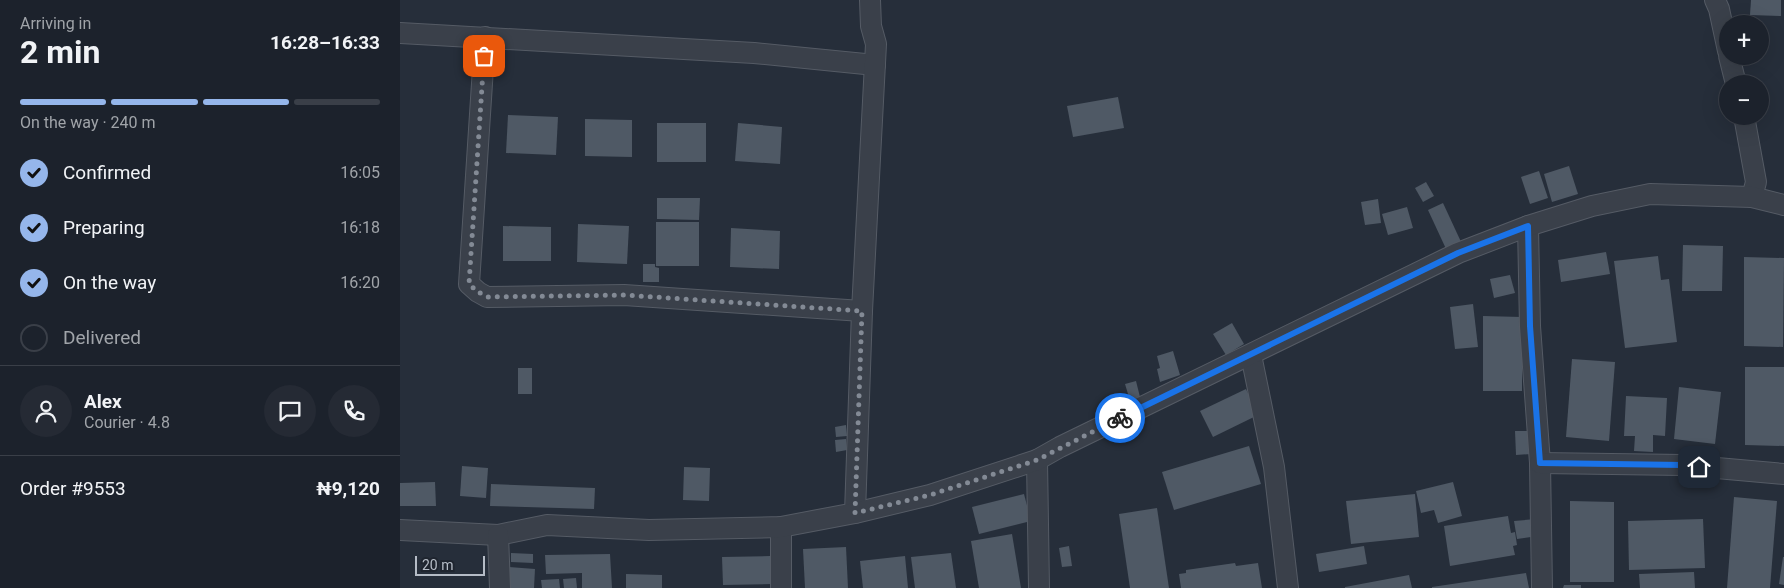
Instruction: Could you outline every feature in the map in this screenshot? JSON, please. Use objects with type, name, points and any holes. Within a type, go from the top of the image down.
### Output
[{"type":"street","points":[[855,513],[862,311],[876,44],[871,26],[870,0]]},
{"type":"street","points":[[1715,0],[1720,15]]},
{"type":"street","points":[[400,33],[486,36],[628,47],[754,53],[875,65]]},
{"type":"street","points":[[486,36],[469,284],[478,292],[488,297],[624,295],[862,311]]},
{"type":"street","points":[[1746,125],[1756,182],[1752,197]]},
{"type":"street","points":[[400,530],[498,535],[546,525],[649,530],[781,527],[855,513],[930,495],[1037,460],[1060,447],[1458,253],[1528,226],[1592,206],[1650,194],[1752,197],[1784,204]]},
{"type":"street","points":[[1528,226],[1530,326],[1540,463],[1542,588]]},
{"type":"street","points":[[1251,355],[1274,468],[1288,588]]},
{"type":"street","points":[[1037,460],[1039,588]]},
{"type":"street","points":[[1540,463],[1683,465],[1784,474]]},
{"type":"street","points":[[781,527],[781,588]]},
{"type":"street","points":[[498,535],[500,588]]},
{"type":"building","points":[[1751,0],[1781,0],[1781,16],[1750,15]]},
{"type":"building","points":[[1118,97],[1124,128],[1073,137],[1067,106]]},
{"type":"building","points":[[508,115],[558,117],[556,155],[506,153]]},
{"type":"building","points":[[585,119],[632,120],[632,157],[585,156]]},
{"type":"building","points":[[657,123],[706,123],[706,162],[657,162]]},
{"type":"building","points":[[738,123],[782,127],[780,164],[735,161]]},
{"type":"building","points":[[1569,166],[1578,194],[1552,202],[1544,174]]},
{"type":"building","points":[[1539,171],[1548,198],[1530,204],[1521,177]]},
{"type":"building","points":[[1426,182],[1434,196],[1423,202],[1415,188]]},
{"type":"building","points":[[657,198],[700,198],[699,220],[657,219]]},
{"type":"building","points":[[1378,199],[1381,223],[1365,225],[1361,202]]},
{"type":"building","points":[[1443,203],[1462,244],[1447,251],[1428,210]]},
{"type":"building","points":[[1407,207],[1413,228],[1388,235],[1382,214]]},
{"type":"building","points":[[656,222],[699,222],[699,266],[656,266]]},
{"type":"building","points":[[578,224],[629,226],[627,264],[577,262]]},
{"type":"building","points":[[503,226],[551,227],[551,261],[503,261]]},
{"type":"building","points":[[731,228],[780,231],[779,269],[730,267]]},
{"type":"building","points":[[1683,245],[1723,246],[1722,291],[1682,291]]},
{"type":"building","points":[[1606,252],[1610,274],[1561,282],[1558,260]]},
{"type":"building","points":[[1658,256],[1661,280],[1669,279],[1677,342],[1625,348],[1614,261]]},
{"type":"building","points":[[1744,257],[1784,258],[1783,347],[1744,346]]},
{"type":"building","points":[[643,264],[655,264],[655,267],[659,268],[659,282],[643,282]]},
{"type":"building","points":[[1510,275],[1515,293],[1494,298],[1490,279]]},
{"type":"building","points":[[1473,304],[1478,347],[1455,349],[1450,307]]},
{"type":"building","points":[[1483,316],[1522,317],[1522,391],[1483,391]]},
{"type":"building","points":[[1232,323],[1244,344],[1226,355],[1213,334]]},
{"type":"building","points":[[1173,351],[1180,375],[1160,382],[1157,369],[1160,368],[1157,356]]},
{"type":"building","points":[[1572,359],[1615,362],[1609,441],[1566,437]]},
{"type":"building","points":[[1745,367],[1784,367],[1784,446],[1745,445]]},
{"type":"building","points":[[518,368],[532,368],[532,394],[518,394]]},
{"type":"building","points":[[1136,381],[1141,401],[1131,404],[1125,384]]},
{"type":"building","points":[[1679,387],[1721,392],[1715,444],[1674,439]]},
{"type":"building","points":[[1246,389],[1258,415],[1213,437],[1200,411]]},
{"type":"building","points":[[1626,396],[1667,398],[1665,436],[1653,435],[1653,452],[1634,451],[1635,436],[1624,436]]},
{"type":"building","points":[[846,425],[847,436],[836,437],[835,427]]},
{"type":"building","points":[[1515,431],[1530,431],[1531,454],[1516,455]]},
{"type":"building","points":[[846,439],[847,450],[836,452],[835,440]]},
{"type":"building","points":[[1249,446],[1261,484],[1174,510],[1162,472]]},
{"type":"building","points":[[462,466],[488,468],[486,498],[460,496]]},
{"type":"building","points":[[684,467],[710,468],[709,501],[683,500]]},
{"type":"building","points":[[435,482],[436,506],[400,506],[400,483]]},
{"type":"building","points":[[1453,482],[1462,516],[1438,523],[1434,510],[1421,513],[1416,491]]},
{"type":"building","points":[[491,484],[595,488],[594,509],[490,506]]},
{"type":"building","points":[[1024,494],[1031,521],[979,534],[972,507]]},
{"type":"building","points":[[1415,494],[1419,537],[1351,544],[1346,501]]},
{"type":"building","points":[[1734,497],[1777,501],[1770,588],[1727,588]]},
{"type":"building","points":[[1570,501],[1614,502],[1614,582],[1570,582]]},
{"type":"building","points":[[1157,508],[1169,588],[1130,588],[1119,514]]},
{"type":"building","points":[[1508,516],[1511,533],[1515,532],[1517,545],[1513,546],[1515,555],[1450,566],[1444,526]]},
{"type":"building","points":[[1536,519],[1538,536],[1517,539],[1514,521]]},
{"type":"building","points":[[1703,519],[1705,568],[1629,570],[1628,521]]},
{"type":"building","points":[[1012,534],[1021,588],[979,588],[971,541]]},
{"type":"building","points":[[1069,546],[1072,566],[1062,567],[1059,548]]},
{"type":"building","points":[[1364,546],[1367,564],[1319,572],[1316,554]]},
{"type":"building","points":[[846,547],[848,588],[805,588],[803,549]]},
{"type":"building","points":[[511,553],[533,554],[533,563],[511,562]]},
{"type":"building","points":[[951,553],[956,588],[915,588],[911,557]]},
{"type":"building","points":[[610,554],[612,588],[582,588],[582,573],[546,574],[545,555]]},
{"type":"building","points":[[770,556],[771,584],[723,585],[722,557]]},
{"type":"building","points":[[905,556],[908,588],[863,588],[860,561]]},
{"type":"building","points":[[1784,557],[1784,585],[1779,584]]},
{"type":"building","points":[[1235,563],[1236,566],[1258,563],[1262,588],[1181,588],[1179,574],[1186,573],[1186,570]]},
{"type":"building","points":[[509,567],[535,569],[534,588],[508,588]]},
{"type":"building","points":[[1694,572],[1695,588],[1640,588],[1639,574]]},
{"type":"building","points":[[1526,573],[1529,588],[1432,588],[1432,587]]},
{"type":"building","points":[[626,574],[662,575],[662,588],[626,588]]},
{"type":"building","points":[[1409,575],[1412,588],[1345,588],[1345,587]]},
{"type":"building","points":[[576,578],[577,588],[564,588],[563,579]]},
{"type":"building","points":[[559,579],[560,588],[542,588],[541,580]]},
{"type":"building","points":[[1564,585],[1581,585],[1581,588],[1563,588]]},
{"type":"way so far","points":[[484,56],[469,284],[478,292],[488,297],[624,295],[862,311],[855,513],[930,495],[1037,460],[1120,418]]},
{"type":"route","points":[[1120,418],[1458,253],[1528,226],[1530,326],[1540,463],[1683,465],[1699,467]]}]
